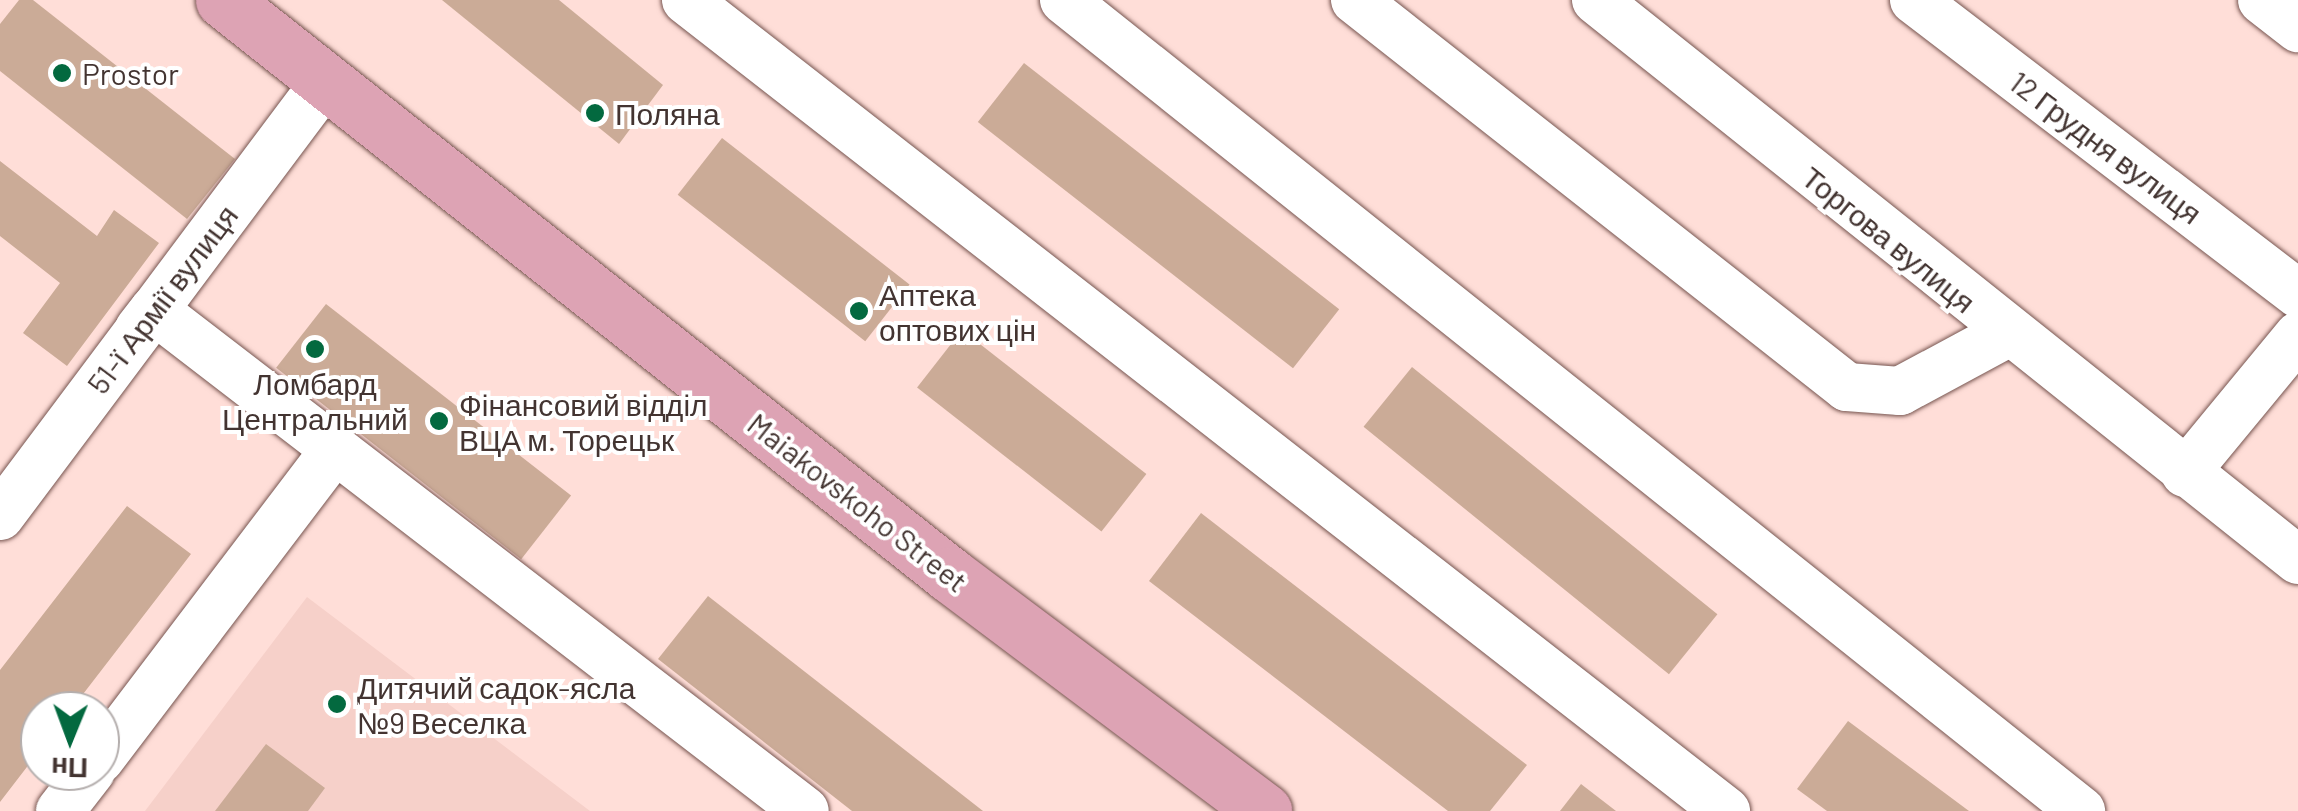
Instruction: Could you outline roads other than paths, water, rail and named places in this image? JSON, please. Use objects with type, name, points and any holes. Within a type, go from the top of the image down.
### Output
[{"type":"main road","name":"Maiakovskoho Street","points":[[223,0],[950,575],[1264,811]]},
{"type":"street","points":[[686,0],[1726,811]]},
{"type":"street","points":[[1064,0],[2082,811]]},
{"type":"street","points":[[1355,0],[1847,387],[1900,392],[2006,334]]},
{"type":"street","name":"Торгова вулиця","points":[[1596,0],[2006,334],[2298,560]]},
{"type":"street","name":"12 Грудня вулиця","points":[[1914,0],[2298,294]]},
{"type":"street","points":[[2262,0],[2298,28]]},
{"type":"street","name":"51-ї Армії вулиця","points":[[0,516],[325,82]]},
{"type":"street","points":[[146,320],[334,451],[804,811]]},
{"type":"street","points":[[2185,472],[2298,336]]},
{"type":"street","points":[[120,733],[334,451]]},
{"type":"street","points":[[60,811],[76,791]]},
{"type":"place","name":"Prostor","points":[[62,73]]},
{"type":"place","name":"Поляна","points":[[595,113]]},
{"type":"place","name":"Аптека оптових цін","points":[[859,311]]},
{"type":"place","name":"Ломбард Центральний","points":[[315,349]]},
{"type":"place","name":"Фінансовий відділ ВЦА м. Торецьк","points":[[439,421]]},
{"type":"place","name":"Дитячий садок-ясла №9 Веселка","points":[[337,704]]}]
